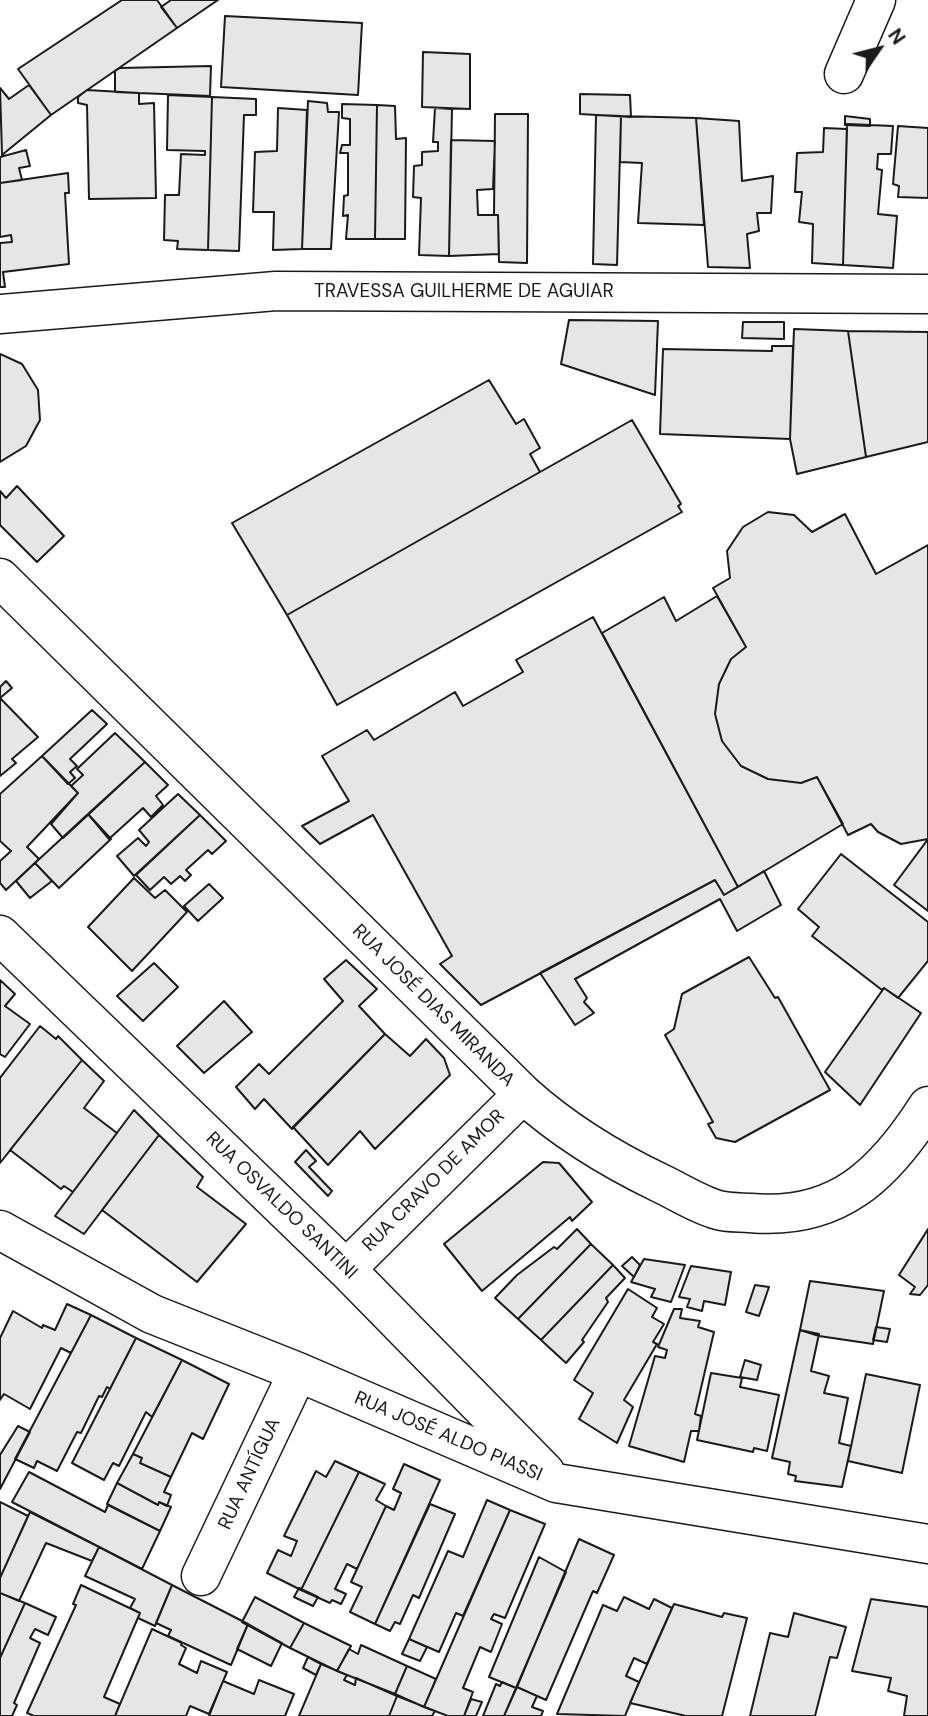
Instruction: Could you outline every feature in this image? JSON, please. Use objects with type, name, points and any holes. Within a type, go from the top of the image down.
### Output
[{"type":"street","points":[[844,74],[876,0]]},
{"type":"street","name":"TRAVESSA GUILHERME DE AGUIAR","points":[[0,314],[275,291],[928,294]]},
{"type":"street","name":"RUA JOSÉ DIAS MIRANDA","points":[[0,578],[523,1094],[558,1125],[630,1169],[718,1210],[784,1216],[834,1200],[867,1182],[904,1144],[928,1106]]},
{"type":"street","name":"RUA OSVALDO SANTINI","points":[[0,935],[346,1269],[556,1483]]},
{"type":"street","name":"RUA CRAVO DE AMOR","points":[[346,1269],[523,1094]]},
{"type":"street","name":"RUA JOSÉ ALDO PIASSI","points":[[0,1230],[152,1314],[298,1372],[556,1483],[807,1522],[928,1544]]},
{"type":"street","name":"RUA ANTÍGUA","points":[[201,1576],[298,1372]]},
{"type":"building","points":[[122,0],[157,0],[177,28],[51,115],[18,69]]},
{"type":"building","points":[[171,0],[218,0],[177,28],[161,7]]},
{"type":"building","points":[[225,16],[362,23],[358,95],[221,87]]},
{"type":"building","points":[[423,52],[470,54],[470,109],[422,107]]},
{"type":"building","points":[[211,66],[210,96],[115,92],[115,71],[120,68]]},
{"type":"building","points":[[29,85],[51,115],[2,155],[0,88],[9,99]]},
{"type":"building","points":[[87,90],[139,93],[139,104],[154,103],[156,198],[89,199],[87,105],[78,103],[78,97]]},
{"type":"building","points":[[580,94],[630,95],[631,117],[580,114]]},
{"type":"building","points":[[168,95],[212,97],[208,250],[177,249],[178,241],[164,240],[165,195],[179,195],[181,154],[205,155],[205,151],[167,150]]},
{"type":"building","points":[[212,97],[256,99],[256,115],[244,115],[239,251],[208,250]]},
{"type":"building","points":[[308,101],[327,103],[328,112],[339,112],[331,249],[302,249]]},
{"type":"building","points":[[342,104],[377,105],[375,239],[346,239],[348,215],[343,216],[344,196],[348,195],[348,153],[340,153],[342,145],[350,145],[350,119],[342,118]]},
{"type":"building","points":[[377,105],[395,106],[396,139],[406,138],[405,239],[375,239]]},
{"type":"building","points":[[278,108],[307,110],[302,249],[273,250],[274,212],[253,212],[255,152],[277,151]]},
{"type":"building","points":[[435,108],[452,109],[449,256],[419,255],[421,198],[413,197],[414,166],[422,165],[422,152],[438,151],[438,142],[433,142]]},
{"type":"building","points":[[495,114],[528,114],[527,263],[499,262],[498,215],[494,215]]},
{"type":"building","points":[[596,115],[621,116],[617,265],[593,264]]},
{"type":"building","points":[[621,116],[696,118],[704,225],[638,223],[642,163],[620,162]]},
{"type":"building","points":[[845,116],[870,119],[870,126],[845,125]]},
{"type":"building","points":[[696,118],[739,121],[742,181],[773,176],[771,213],[757,213],[759,231],[747,234],[750,268],[708,267]]},
{"type":"building","points":[[847,124],[893,126],[891,154],[878,154],[877,169],[882,170],[878,214],[897,216],[893,268],[843,265]]},
{"type":"building","points":[[898,126],[928,128],[928,198],[898,197],[899,186],[893,184]]},
{"type":"building","points":[[824,128],[847,129],[843,265],[812,263],[813,224],[799,222],[802,192],[795,192],[797,153],[823,152]]},
{"type":"building","points":[[451,140],[495,141],[493,189],[477,190],[478,215],[498,215],[499,254],[449,256]]},
{"type":"building","points":[[26,150],[30,166],[19,168],[22,180],[0,183],[0,157]]},
{"type":"building","points":[[68,173],[69,193],[65,193],[69,264],[3,272],[5,287],[0,287],[0,243],[12,242],[11,235],[0,237],[0,183]]},
{"type":"building","points":[[569,320],[658,321],[655,395],[561,364]]},
{"type":"building","points":[[743,322],[784,322],[784,339],[742,338]]},
{"type":"building","points":[[794,329],[848,331],[866,457],[797,474],[790,439]]},
{"type":"building","points":[[848,331],[928,332],[928,442],[866,457]]},
{"type":"building","points":[[772,346],[793,346],[790,439],[660,434],[663,349],[772,351]]},
{"type":"building","points":[[0,354],[22,364],[38,390],[40,420],[26,446],[0,462]]},
{"type":"building","points":[[489,380],[516,424],[524,419],[540,448],[530,454],[540,472],[287,615],[232,523]]},
{"type":"building","points":[[632,420],[681,504],[678,506],[682,512],[337,705],[287,615]]},
{"type":"building","points":[[17,486],[64,536],[37,562],[0,525],[0,491],[6,498]]},
{"type":"building","points":[[768,512],[794,515],[812,532],[845,514],[876,574],[928,545],[928,839],[901,844],[878,832],[871,824],[848,835],[817,777],[801,783],[768,779],[741,766],[722,741],[715,714],[719,684],[731,659],[746,647],[713,588],[730,578],[727,551],[743,527]]},
{"type":"building","points":[[717,596],[746,647],[731,659],[719,684],[715,714],[722,741],[741,766],[768,779],[801,783],[817,777],[843,824],[738,887],[602,633],[664,597],[676,621]]},
{"type":"building","points":[[593,617],[738,887],[724,895],[715,880],[481,1005],[440,964],[452,956],[373,815],[320,844],[302,826],[349,801],[322,756],[367,730],[374,740],[455,692],[463,706],[523,672],[516,660]]},
{"type":"building","points":[[6,681],[12,688],[0,698],[0,687]]},
{"type":"building","points":[[0,698],[38,737],[12,759],[16,763],[0,776]]},
{"type":"building","points":[[92,710],[107,724],[70,759],[77,766],[70,772],[75,778],[68,784],[42,756]]},
{"type":"building","points":[[115,733],[145,762],[63,838],[51,824],[78,793],[71,786],[83,775],[77,769]]},
{"type":"building","points":[[42,756],[78,793],[27,847],[39,859],[6,890],[0,883],[0,861],[11,851],[0,841],[0,794]]},
{"type":"building","points":[[145,762],[168,785],[156,796],[163,805],[151,817],[143,808],[109,839],[88,814]]},
{"type":"building","points":[[178,794],[200,815],[134,876],[117,856],[138,838],[146,846],[149,842],[139,830]]},
{"type":"building","points":[[88,814],[111,839],[59,888],[35,863]]},
{"type":"building","points":[[200,815],[226,841],[212,854],[208,850],[186,870],[191,875],[185,881],[180,876],[171,884],[164,877],[150,890],[136,875]]},
{"type":"building","points":[[928,839],[928,911],[894,885]]},
{"type":"building","points":[[841,854],[928,922],[928,961],[898,998],[884,988],[882,990],[812,936],[819,927],[798,909]]},
{"type":"building","points":[[35,863],[52,881],[30,898],[16,881]]},
{"type":"building","points":[[764,871],[781,905],[737,931],[720,899],[575,979],[587,998],[584,1002],[594,1013],[575,1025],[540,973],[715,880],[724,895]]},
{"type":"building","points":[[134,878],[155,898],[165,890],[187,912],[132,971],[88,927]]},
{"type":"building","points":[[209,884],[223,898],[198,921],[184,906]]},
{"type":"building","points":[[749,957],[775,998],[778,997],[830,1090],[735,1142],[716,1138],[708,1124],[713,1122],[665,1035],[674,1029],[682,994]]},
{"type":"building","points":[[346,960],[377,989],[359,1006],[385,1034],[292,1129],[264,1099],[255,1109],[236,1087],[259,1064],[269,1074],[343,1001],[324,979]]},
{"type":"building","points":[[154,963],[178,987],[143,1021],[117,996]]},
{"type":"building","points":[[0,980],[15,994],[5,1006],[30,1024],[5,1057],[0,1054]]},
{"type":"building","points":[[884,988],[921,1013],[860,1105],[825,1072]]},
{"type":"building","points":[[224,1001],[252,1032],[204,1073],[177,1046]]},
{"type":"building","points":[[40,1026],[56,1039],[58,1036],[82,1060],[0,1163],[0,1078]]},
{"type":"building","points":[[385,1034],[410,1056],[426,1039],[444,1058],[450,1075],[375,1149],[360,1131],[328,1165],[293,1127]]},
{"type":"building","points":[[82,1060],[104,1081],[84,1108],[117,1133],[73,1192],[64,1186],[61,1189],[10,1150]]},
{"type":"building","points":[[134,1110],[159,1135],[84,1234],[55,1216]]},
{"type":"building","points":[[159,1135],[203,1177],[197,1187],[246,1224],[197,1282],[102,1210]]},
{"type":"building","points":[[306,1150],[316,1161],[309,1167],[332,1191],[328,1196],[295,1162]]},
{"type":"building","points":[[543,1162],[559,1163],[592,1202],[572,1221],[570,1217],[482,1291],[444,1244]]},
{"type":"building","points":[[577,1229],[591,1244],[518,1319],[495,1298],[517,1275],[554,1247],[557,1249]]},
{"type":"building","points":[[928,1229],[928,1285],[920,1295],[910,1294],[915,1287],[899,1275]]},
{"type":"building","points":[[591,1244],[613,1265],[541,1340],[518,1319]]},
{"type":"building","points":[[632,1257],[640,1265],[634,1277],[622,1266]]},
{"type":"building","points":[[644,1259],[685,1265],[671,1302],[651,1297],[655,1289],[631,1282]]},
{"type":"building","points":[[613,1265],[625,1278],[606,1298],[608,1302],[582,1340],[584,1342],[566,1363],[541,1340]]},
{"type":"building","points":[[691,1266],[731,1272],[725,1305],[704,1301],[702,1311],[687,1307],[690,1299],[679,1297]]},
{"type":"building","points":[[810,1281],[884,1291],[873,1344],[819,1336],[800,1330]]},
{"type":"building","points":[[755,1285],[769,1287],[759,1316],[746,1312]]},
{"type":"building","points":[[628,1289],[657,1308],[652,1317],[664,1324],[653,1342],[657,1344],[624,1400],[633,1407],[617,1443],[579,1419],[593,1393],[574,1380]]},
{"type":"building","points":[[67,1304],[91,1315],[71,1353],[61,1348],[30,1409],[4,1394],[0,1400],[0,1338],[13,1311],[42,1328],[43,1325],[55,1330]]},
{"type":"building","points":[[674,1309],[682,1309],[680,1318],[700,1321],[698,1327],[714,1332],[695,1414],[701,1416],[699,1431],[691,1431],[684,1462],[629,1446],[655,1356],[665,1358],[667,1350],[658,1347]]},
{"type":"building","points":[[91,1315],[136,1338],[110,1389],[107,1387],[102,1397],[99,1396],[81,1433],[77,1432],[57,1471],[37,1461],[34,1468],[15,1459]]},
{"type":"building","points":[[876,1327],[890,1329],[887,1342],[873,1340]]},
{"type":"building","points":[[800,1330],[819,1334],[811,1371],[829,1376],[824,1393],[848,1398],[839,1443],[851,1446],[842,1487],[795,1481],[796,1476],[788,1474],[790,1462],[772,1458]]},
{"type":"building","points":[[136,1338],[182,1360],[152,1417],[146,1412],[119,1466],[113,1463],[104,1480],[72,1463]]},
{"type":"building","points":[[182,1360],[229,1384],[203,1439],[192,1433],[171,1477],[140,1463],[142,1458],[133,1454]]},
{"type":"building","points":[[745,1360],[761,1365],[757,1380],[740,1377]]},
{"type":"building","points":[[711,1373],[742,1378],[740,1387],[779,1395],[767,1451],[754,1448],[753,1452],[697,1440]]},
{"type":"building","points":[[866,1374],[920,1385],[902,1473],[848,1461]]},
{"type":"building","points":[[18,1426],[30,1432],[0,1489],[0,1455]]},
{"type":"building","points":[[133,1454],[142,1458],[140,1463],[171,1477],[164,1492],[171,1495],[167,1506],[159,1502],[158,1505],[117,1483]]},
{"type":"building","points":[[335,1461],[359,1472],[301,1590],[267,1573],[278,1550],[291,1556],[297,1541],[284,1536],[316,1471],[326,1477]]},
{"type":"building","points":[[404,1464],[440,1480],[375,1624],[350,1612],[362,1587],[351,1582],[386,1506],[394,1510],[401,1493],[393,1489]]},
{"type":"building","points":[[29,1472],[105,1512],[108,1505],[160,1531],[142,1569],[12,1502]]},
{"type":"building","points":[[359,1472],[385,1484],[376,1500],[386,1506],[357,1569],[347,1564],[335,1589],[346,1594],[341,1604],[332,1600],[330,1603],[301,1590]]},
{"type":"building","points":[[117,1483],[158,1505],[159,1502],[171,1507],[160,1531],[107,1504]]},
{"type":"building","points":[[487,1500],[510,1510],[463,1616],[456,1613],[439,1652],[409,1639],[448,1551],[463,1557]]},
{"type":"building","points":[[0,1502],[28,1516],[0,1578]]},
{"type":"building","points":[[430,1504],[455,1514],[419,1598],[413,1595],[400,1624],[395,1622],[390,1631],[375,1624]]},
{"type":"building","points":[[510,1510],[545,1524],[505,1618],[494,1614],[491,1619],[502,1624],[491,1652],[480,1647],[463,1688],[473,1692],[464,1716],[448,1716],[424,1707]]},
{"type":"building","points":[[30,1512],[99,1547],[92,1561],[46,1543],[19,1601],[0,1593],[0,1578]]},
{"type":"building","points":[[579,1539],[614,1555],[597,1593],[593,1591],[546,1700],[517,1687]]},
{"type":"building","points":[[99,1547],[172,1585],[155,1626],[138,1618],[140,1613],[130,1608],[135,1599],[85,1576]]},
{"type":"building","points":[[539,1557],[566,1572],[516,1688],[489,1677]]},
{"type":"building","points":[[81,1585],[140,1613],[104,1697],[120,1704],[115,1716],[34,1716],[27,1713],[76,1605],[73,1604]]},
{"type":"building","points":[[172,1585],[248,1624],[231,1665],[168,1636],[171,1630],[156,1623]]},
{"type":"building","points":[[299,1588],[318,1597],[313,1606],[294,1597]]},
{"type":"building","points":[[0,1593],[25,1603],[0,1658]]},
{"type":"building","points":[[255,1597],[304,1623],[290,1648],[242,1622]]},
{"type":"building","points":[[624,1597],[649,1609],[654,1599],[672,1608],[647,1664],[634,1658],[626,1676],[639,1682],[625,1716],[557,1714],[603,1605],[617,1611]]},
{"type":"building","points":[[871,1599],[928,1607],[928,1716],[904,1716],[907,1696],[888,1691],[891,1678],[852,1671]]},
{"type":"building","points":[[25,1603],[56,1617],[48,1635],[35,1629],[30,1638],[40,1643],[14,1703],[17,1705],[12,1716],[0,1716],[0,1658]]},
{"type":"building","points":[[674,1604],[722,1617],[724,1613],[747,1618],[722,1716],[686,1716],[630,1703]]},
{"type":"building","points":[[794,1613],[846,1627],[837,1658],[830,1657],[815,1716],[750,1716],[770,1633],[788,1637]]},
{"type":"building","points":[[304,1623],[351,1646],[337,1671],[290,1648]]},
{"type":"building","points":[[248,1624],[282,1643],[271,1666],[237,1649]]},
{"type":"building","points":[[152,1629],[182,1643],[186,1648],[179,1664],[197,1673],[201,1661],[227,1672],[209,1714],[190,1706],[186,1716],[115,1716]]},
{"type":"building","points":[[409,1639],[427,1647],[420,1661],[402,1654]]},
{"type":"building","points":[[361,1645],[407,1666],[395,1694],[337,1671],[349,1649],[358,1654]]},
{"type":"building","points":[[308,1657],[321,1664],[316,1675],[303,1668]]},
{"type":"building","points":[[321,1664],[347,1675],[344,1680],[355,1685],[356,1678],[397,1696],[389,1716],[299,1716]]},
{"type":"building","points":[[407,1666],[436,1679],[424,1707],[395,1694]]},
{"type":"building","points":[[259,1680],[294,1694],[285,1716],[209,1716],[223,1681],[254,1694]]},
{"type":"building","points":[[502,1682],[516,1688],[504,1716],[483,1716],[496,1684],[500,1686]]},
{"type":"building","points":[[517,1687],[537,1696],[532,1707],[543,1711],[541,1716],[504,1716]]},
{"type":"building","points":[[397,1696],[435,1711],[432,1716],[389,1716]]},
{"type":"building","points":[[471,1699],[482,1702],[476,1716],[464,1716]]}]
